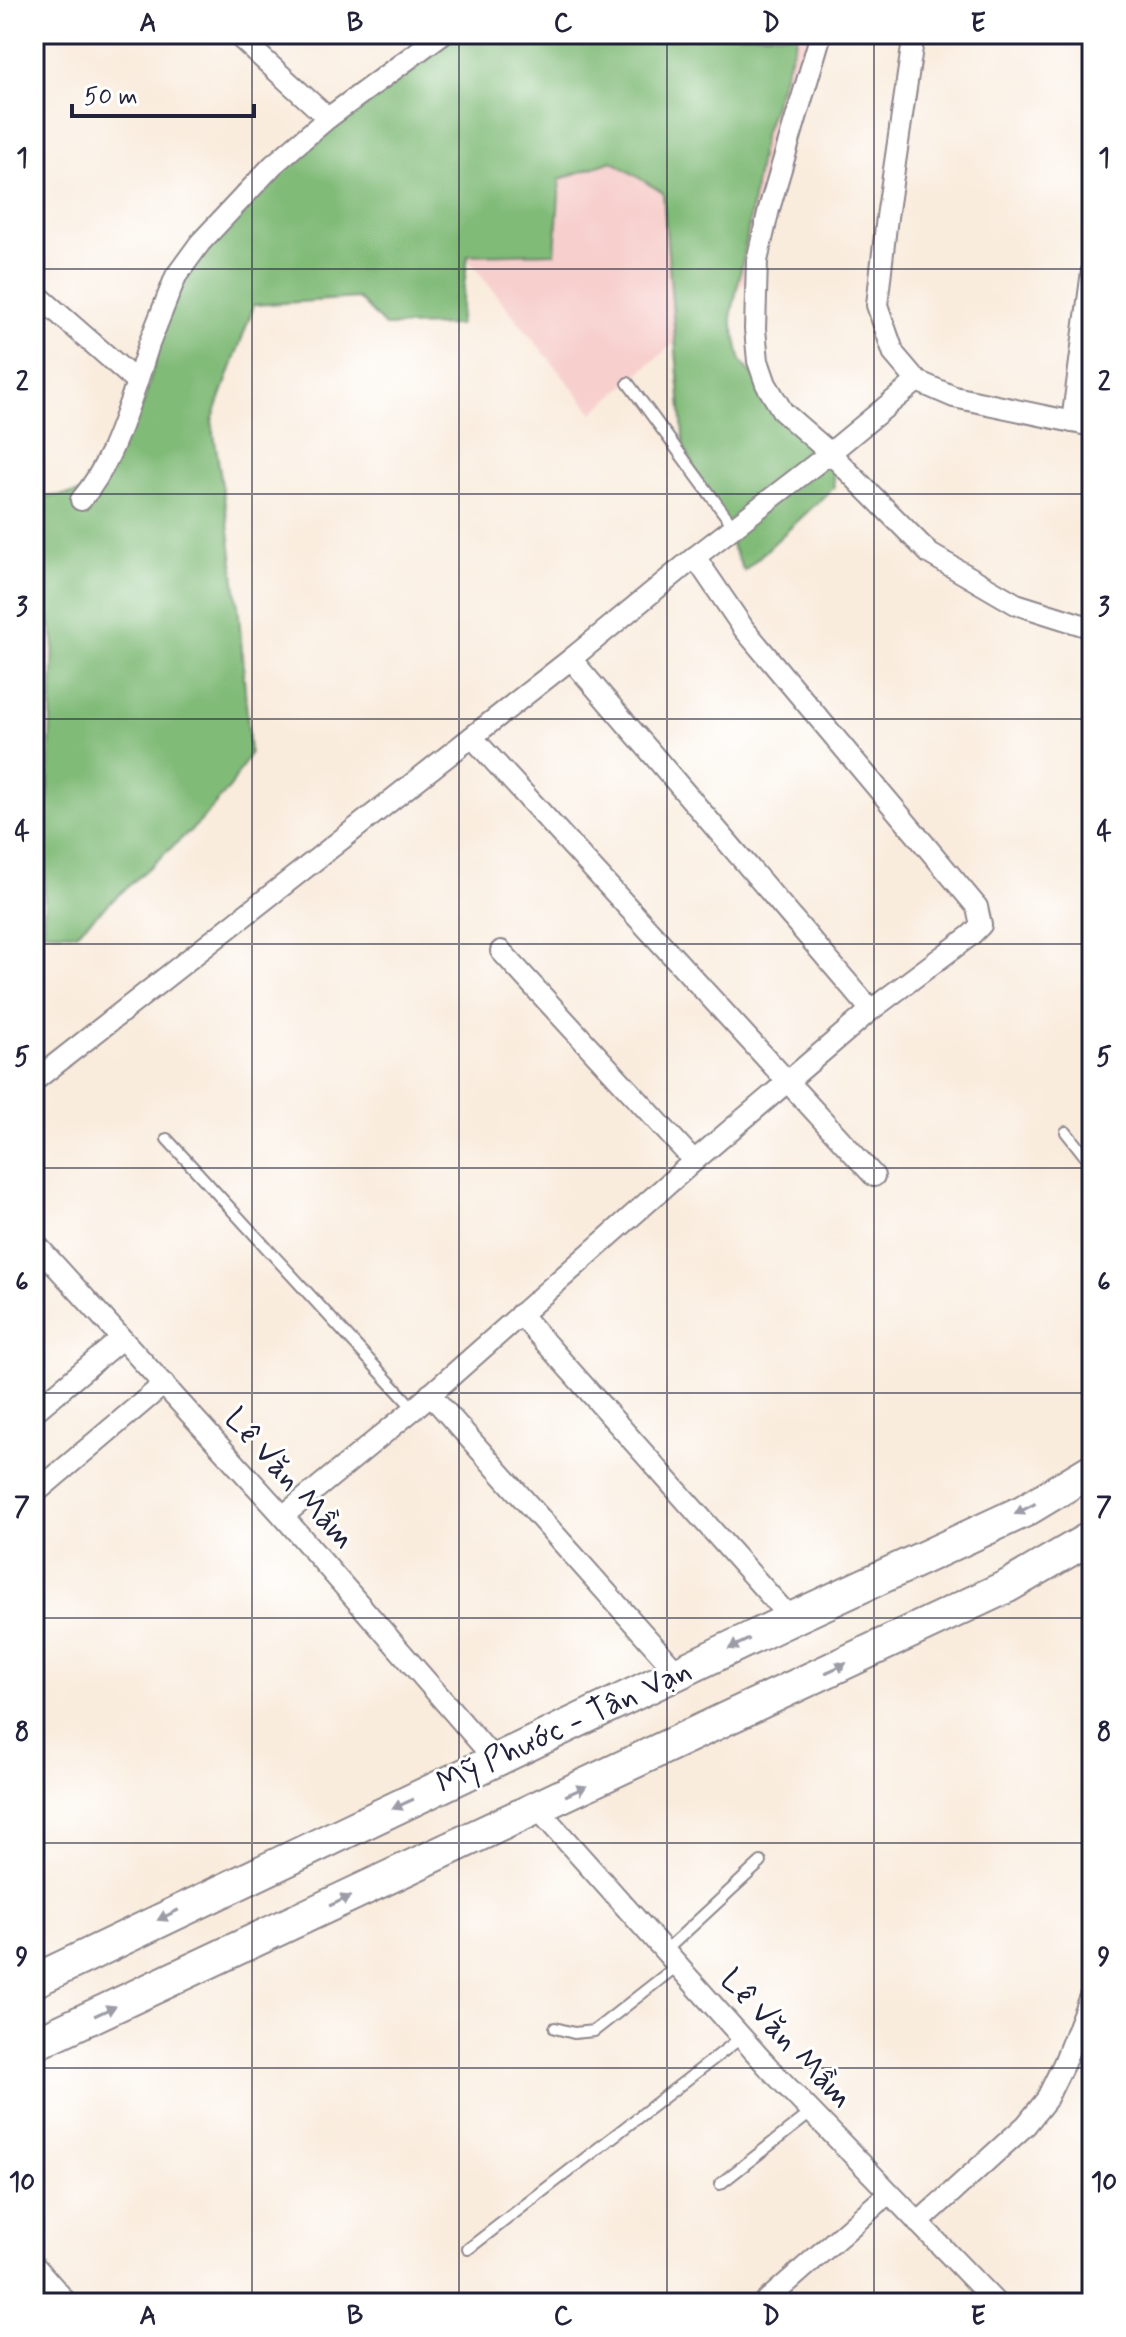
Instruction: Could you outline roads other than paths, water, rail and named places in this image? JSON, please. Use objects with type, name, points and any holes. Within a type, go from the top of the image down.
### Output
[{"type":"main road","name":"Mỹ Phước - Tân Vạn","points":[[34,1981],[1024,1511],[1092,1470]]},
{"type":"main road","name":"Mỹ Phước - Tân Vạn","points":[[34,2044],[1008,1586],[1092,1537]]},
{"type":"main road","points":[[34,2271],[62,2303]]},
{"type":"street","points":[[236,34],[328,118]]},
{"type":"street","points":[[81,500],[97,482],[117,440],[176,276],[200,243],[273,165],[328,118],[442,34]]},
{"type":"street","points":[[821,34],[769,209],[757,261],[755,329],[758,361],[766,384],[783,412],[830,453],[930,554],[1016,604],[1092,628]]},
{"type":"street","points":[[914,34],[877,305],[894,354],[917,381],[954,397],[1082,424],[1092,271]]},
{"type":"street","points":[[34,292],[137,382]]},
{"type":"street","points":[[34,1081],[571,659],[917,381]]},
{"type":"street","points":[[283,1516],[414,1409],[694,1161],[871,1010],[981,925],[977,907],[744,629],[695,557]]},
{"type":"street","points":[[571,659],[871,1010]]},
{"type":"street","points":[[472,737],[874,1176]]},
{"type":"street","points":[[501,951],[694,1161]]},
{"type":"street","name":"Lê Văn Mầm","points":[[34,1242],[283,1516],[495,1760]]},
{"type":"street","points":[[520,1314],[791,1619]]},
{"type":"street","points":[[34,1412],[121,1339]]},
{"type":"street","points":[[34,1494],[164,1384]]},
{"type":"street","points":[[430,1394],[679,1674]]},
{"type":"street","name":"Lê Văn Mầm","points":[[538,1809],[742,2037],[996,2303]]},
{"type":"street","points":[[918,2223],[1026,2125],[1046,2100],[1092,1991]]},
{"type":"street","points":[[764,2303],[889,2193]]},
{"type":"lane","points":[[628,383],[734,527]]},
{"type":"lane","points":[[1066,1132],[1092,1165]]},
{"type":"lane","points":[[167,1139],[414,1409]]},
{"type":"lane","points":[[555,2028],[574,2033],[594,2031],[671,1958],[761,1862]]},
{"type":"lane","points":[[468,2249],[742,2037]]},
{"type":"lane","points":[[720,2184],[812,2112]]}]
